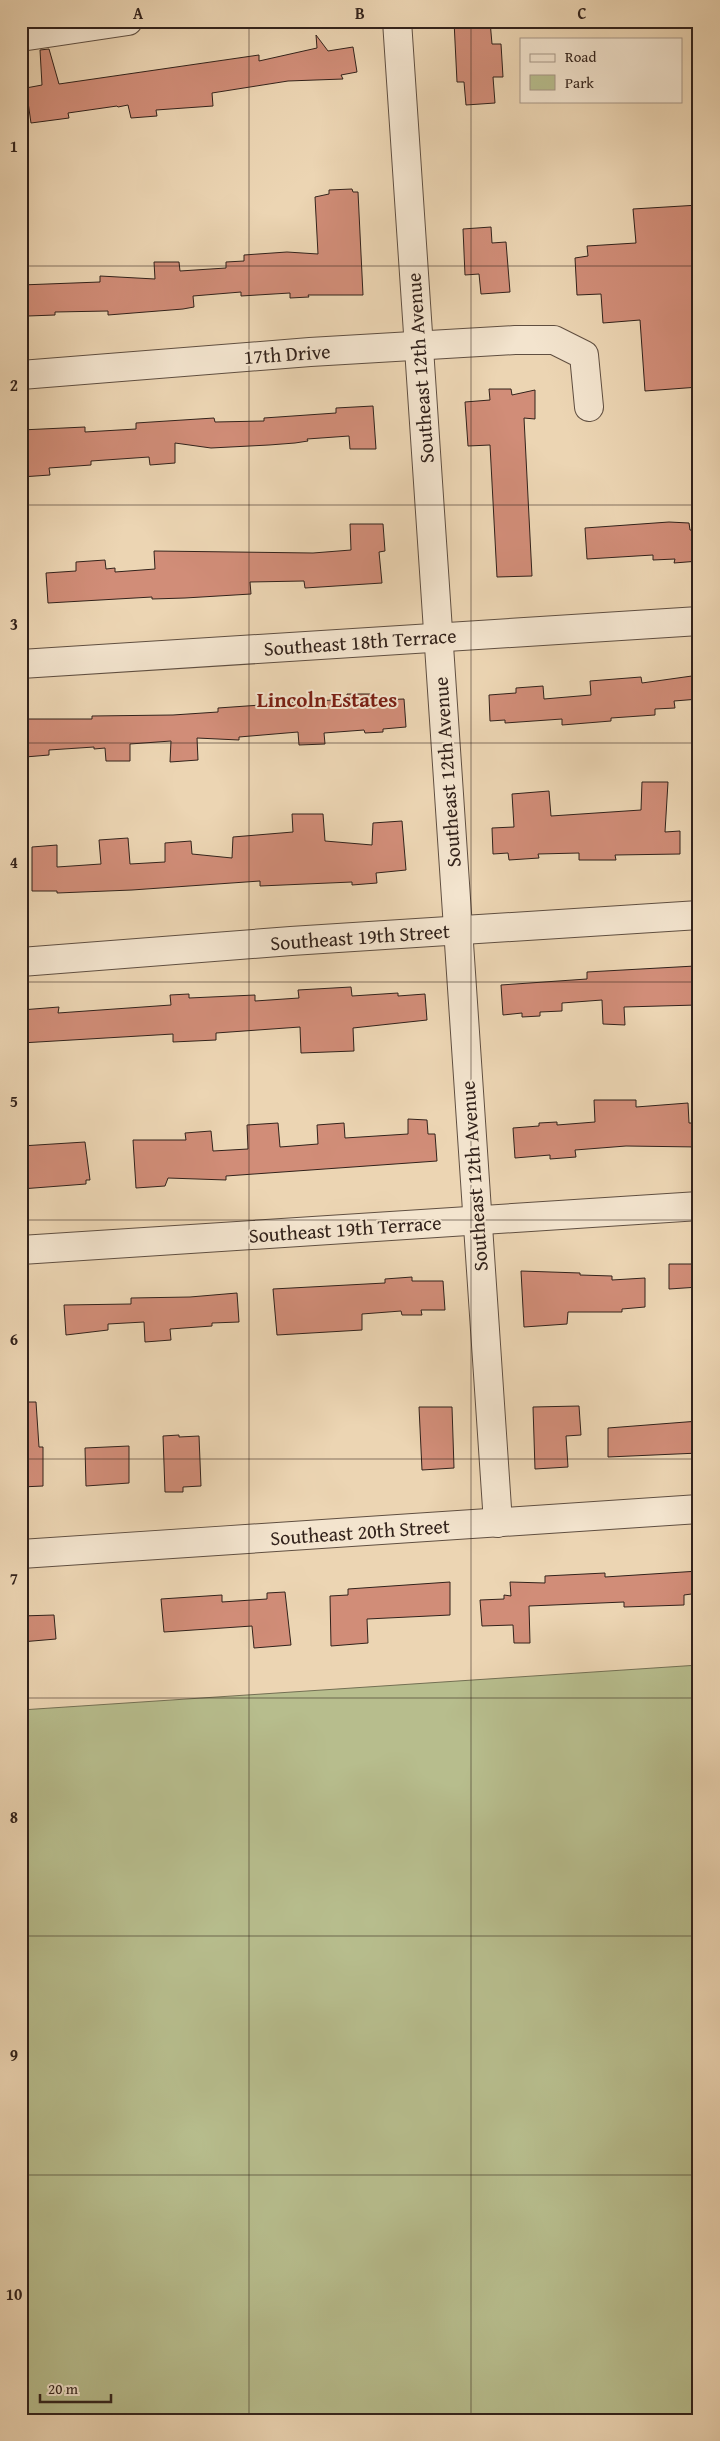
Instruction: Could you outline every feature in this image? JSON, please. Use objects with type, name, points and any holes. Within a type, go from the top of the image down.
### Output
[{"type":"street","name":"Southeast 12th Avenue","points":[[397,21],[498,1523]]},
{"type":"street","points":[[21,37],[115,22]]},
{"type":"street","name":"17th Drive","points":[[21,375],[418,346],[515,340],[554,340],[584,355],[589,407]]},
{"type":"street","name":"Southeast 18th Terrace","points":[[21,664],[438,636],[699,621]]},
{"type":"street","name":"Southeast 19th Street","points":[[21,962],[699,915]]},
{"type":"street","name":"Southeast 19th Terrace","points":[[21,1250],[699,1206]]},
{"type":"street","name":"Southeast 20th Street","points":[[21,1554],[699,1509]]},
{"type":"green space","points":[[699,1665],[699,2420],[21,2420],[21,1710]]},
{"type":"building","points":[[454,21],[490,21],[492,44],[501,44],[503,77],[493,77],[495,103],[466,105],[464,82],[457,82]]},
{"type":"building","points":[[316,35],[328,51],[353,47],[357,72],[341,75],[343,79],[288,81],[212,93],[213,106],[156,110],[157,116],[131,118],[128,105],[68,113],[69,118],[31,123],[26,88],[42,85],[40,50],[49,49],[59,84],[259,55],[259,61],[317,48]]},
{"type":"building","points":[[352,189],[353,192],[358,192],[363,295],[308,295],[309,297],[290,298],[290,293],[241,296],[241,292],[193,296],[194,307],[183,309],[108,315],[108,311],[55,312],[55,315],[28,316],[27,309],[21,310],[21,285],[100,282],[100,276],[155,279],[154,262],[179,262],[180,271],[226,268],[226,262],[244,261],[244,255],[287,252],[318,254],[315,197],[329,194],[329,190]]},
{"type":"building","points":[[699,205],[699,387],[645,391],[640,320],[603,323],[601,294],[577,295],[575,258],[588,256],[587,246],[636,243],[633,209]]},
{"type":"building","points":[[491,227],[492,243],[506,242],[510,292],[481,294],[479,274],[465,275],[463,229]]},
{"type":"building","points":[[489,389],[511,389],[512,395],[535,390],[535,419],[524,418],[532,576],[497,577],[490,445],[468,446],[465,402],[490,400]]},
{"type":"building","points":[[373,406],[376,449],[350,449],[349,436],[307,439],[308,441],[295,443],[211,448],[175,443],[175,463],[150,465],[149,457],[91,461],[91,465],[49,468],[50,475],[21,477],[21,430],[85,427],[85,432],[136,429],[136,423],[214,418],[215,422],[264,421],[264,418],[336,413],[336,408]]},
{"type":"building","points":[[669,522],[689,523],[690,530],[699,531],[699,561],[674,563],[675,559],[653,560],[653,555],[587,559],[585,528]]},
{"type":"building","points":[[350,524],[383,524],[385,551],[379,552],[382,583],[305,588],[304,581],[250,582],[251,594],[48,603],[46,573],[76,571],[76,562],[105,560],[106,569],[115,568],[115,572],[155,569],[154,551],[313,553],[351,550]]},
{"type":"building","points":[[699,675],[699,699],[674,701],[675,708],[655,709],[655,715],[611,718],[611,721],[562,725],[562,719],[505,723],[505,720],[490,721],[489,695],[516,693],[516,688],[543,686],[544,699],[591,695],[590,681],[641,677],[642,683]]},
{"type":"building","points":[[347,694],[373,694],[373,700],[404,699],[406,727],[383,729],[383,732],[365,733],[364,730],[324,733],[325,744],[299,745],[298,732],[239,737],[239,740],[197,738],[198,760],[170,762],[171,741],[130,744],[130,761],[106,761],[105,748],[94,749],[94,747],[49,750],[49,755],[25,757],[23,719],[92,719],[92,716],[173,715],[218,712],[218,708],[347,699]]},
{"type":"building","points":[[642,782],[668,782],[665,832],[680,831],[680,854],[615,855],[616,860],[579,860],[579,853],[538,854],[539,858],[509,860],[508,853],[493,854],[492,828],[514,827],[512,794],[549,791],[551,816],[641,810]]},
{"type":"building","points":[[292,814],[323,814],[325,841],[372,845],[373,823],[402,821],[406,870],[376,873],[377,883],[352,885],[352,882],[260,886],[260,881],[132,890],[57,893],[57,891],[32,891],[32,847],[57,845],[57,867],[101,864],[99,840],[128,838],[130,864],[165,862],[165,843],[191,841],[192,854],[232,858],[233,837],[293,832]]},
{"type":"building","points":[[695,966],[697,1005],[624,1007],[625,1025],[603,1024],[602,1000],[562,1003],[562,1011],[540,1012],[540,1016],[522,1017],[522,1013],[503,1015],[501,985],[587,979],[587,972]]},
{"type":"building","points":[[351,987],[352,996],[398,993],[398,996],[425,994],[427,1020],[353,1028],[354,1051],[301,1053],[300,1027],[216,1033],[216,1040],[173,1042],[173,1034],[21,1043],[21,1010],[59,1007],[58,1013],[171,1005],[170,995],[189,994],[189,998],[255,995],[255,1001],[299,998],[298,990]]},
{"type":"building","points":[[594,1100],[636,1100],[636,1107],[688,1103],[689,1123],[699,1123],[699,1147],[626,1146],[575,1150],[576,1157],[550,1159],[550,1155],[515,1158],[513,1128],[539,1126],[539,1123],[557,1122],[557,1125],[595,1122]]},
{"type":"building","points":[[408,1119],[427,1120],[428,1134],[435,1134],[437,1161],[226,1176],[226,1180],[168,1178],[165,1186],[136,1188],[133,1140],[186,1140],[185,1133],[211,1131],[213,1151],[248,1149],[247,1125],[278,1123],[280,1147],[318,1144],[317,1125],[344,1123],[345,1138],[408,1134]]},
{"type":"building","points":[[85,1142],[90,1180],[86,1180],[86,1184],[21,1189],[21,1146]]},
{"type":"building","points":[[669,1264],[699,1264],[699,1287],[669,1289]]},
{"type":"building","points":[[521,1271],[612,1276],[612,1280],[645,1278],[645,1307],[622,1309],[622,1312],[568,1312],[567,1324],[524,1327]]},
{"type":"building","points":[[412,1277],[412,1281],[443,1281],[445,1310],[421,1310],[422,1315],[402,1315],[401,1311],[362,1314],[362,1330],[277,1335],[273,1289],[385,1283],[385,1279]]},
{"type":"building","points":[[237,1293],[239,1322],[212,1323],[212,1326],[170,1329],[171,1340],[145,1342],[144,1322],[108,1324],[108,1330],[66,1335],[64,1305],[131,1304],[131,1298],[190,1297]]},
{"type":"building","points":[[21,1402],[36,1402],[39,1447],[43,1447],[43,1486],[21,1487]]},
{"type":"building","points":[[579,1406],[581,1435],[566,1436],[568,1467],[535,1469],[533,1407]]},
{"type":"building","points":[[419,1407],[452,1407],[454,1468],[422,1470]]},
{"type":"building","points":[[699,1421],[699,1453],[608,1457],[608,1428]]},
{"type":"building","points":[[179,1435],[179,1437],[199,1436],[201,1486],[183,1487],[183,1492],[165,1492],[163,1436]]},
{"type":"building","points":[[129,1446],[129,1483],[86,1486],[85,1448]]},
{"type":"building","points":[[699,1571],[699,1593],[684,1595],[684,1605],[624,1607],[624,1602],[529,1606],[530,1643],[514,1643],[513,1625],[482,1626],[480,1600],[504,1599],[504,1595],[511,1596],[510,1582],[545,1583],[545,1576],[605,1573],[605,1577]]},
{"type":"building","points":[[450,1582],[450,1615],[367,1619],[368,1643],[331,1646],[330,1596],[348,1595],[348,1589]]},
{"type":"building","points":[[285,1592],[291,1645],[254,1648],[252,1626],[164,1632],[161,1599],[222,1595],[222,1602],[267,1599],[267,1593]]},
{"type":"building","points":[[54,1615],[56,1639],[21,1642],[21,1616]]},
{"type":"district","name":"Lincoln Estates","points":[[327,700]]}]
